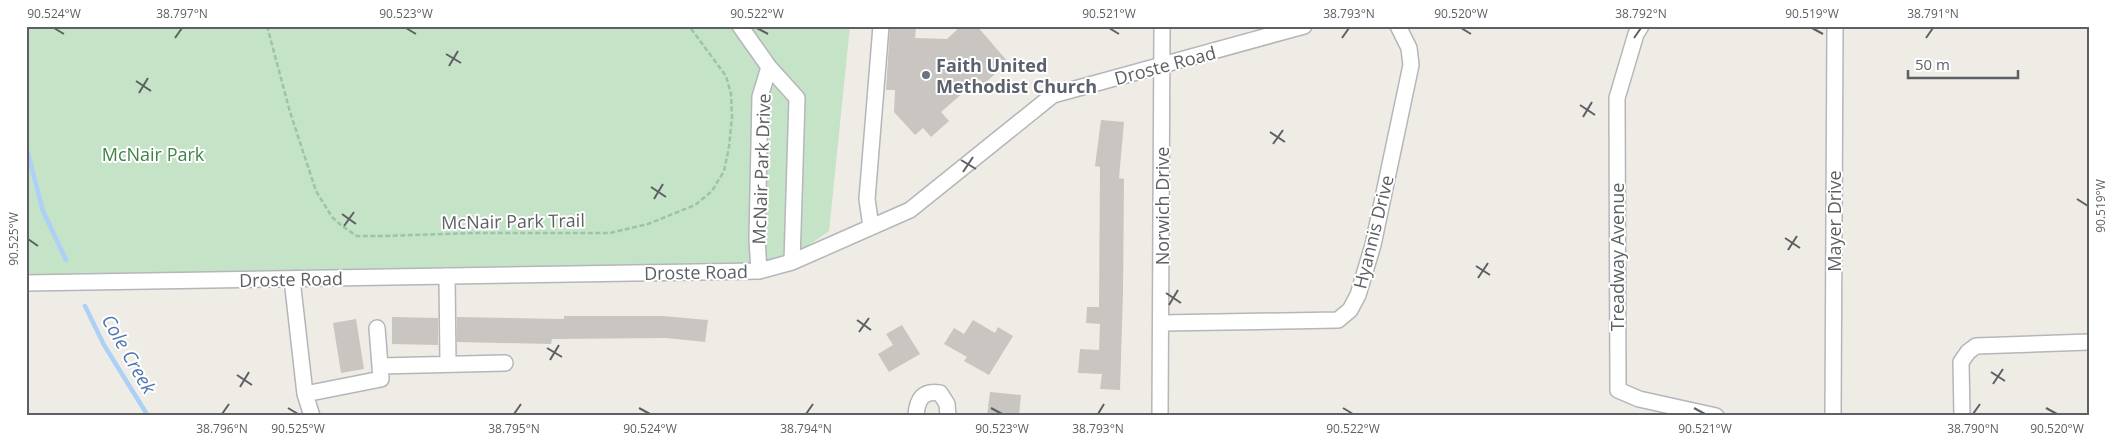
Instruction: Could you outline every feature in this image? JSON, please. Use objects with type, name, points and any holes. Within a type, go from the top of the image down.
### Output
[{"type":"street","name":"McNair Park Drive","points":[[740,26],[769,67],[797,98],[792,262]]},
{"type":"street","points":[[871,227],[867,199],[881,26]]},
{"type":"street","name":"Norwich Drive","points":[[1160,416],[1162,323],[1162,26]]},
{"type":"street","name":"Droste Road","points":[[26,282],[759,271],[792,262],[910,210],[1053,95],[1304,26]]},
{"type":"street","name":"Hyannis Drive","points":[[1162,323],[1338,320],[1350,310],[1358,295],[1373,245],[1411,65],[1409,48],[1398,26]]},
{"type":"street","name":"Treadway Avenue","points":[[1641,26],[1636,34],[1618,98],[1618,390],[1638,399],[1716,416]]},
{"type":"street","name":"Mayer Drive","points":[[1833,416],[1835,26]]},
{"type":"street","name":"McNair Park Drive","points":[[759,271],[760,97],[769,67]]},
{"type":"street","points":[[448,276],[448,364]]},
{"type":"street","points":[[292,279],[305,394],[312,416]]},
{"type":"street","points":[[305,394],[381,379],[377,328]]},
{"type":"street","points":[[1962,416],[1961,362],[1968,352],[1976,346],[2089,342]]},
{"type":"street","points":[[380,366],[505,363]]},
{"type":"street","points":[[916,416],[921,397],[931,391],[940,393],[947,404],[948,416]]},
{"type":"path","name":"McNair Park Trail","points":[[267,26],[290,112],[316,191],[332,217],[357,236],[475,233],[610,233],[648,224],[695,205],[712,191],[724,171],[730,147],[732,116],[731,94],[726,76],[689,26]]},
{"type":"green space","name":"McNair Park","points":[[26,26],[850,26],[829,231],[779,266],[26,285]]},
{"type":"building","points":[[961,26],[977,26],[1008,62],[984,84],[979,79],[941,112],[949,121],[931,137],[923,128],[915,135],[894,112],[895,90],[886,90],[890,27],[916,28],[915,38],[947,39]]},
{"type":"building","points":[[1101,120],[1124,122],[1119,178],[1124,179],[1120,390],[1100,389],[1102,374],[1078,373],[1080,349],[1099,350],[1100,324],[1086,323],[1087,307],[1099,307],[1100,167],[1095,166]]},
{"type":"building","points":[[564,316],[663,316],[708,320],[705,342],[666,338],[552,339],[551,344],[457,342],[457,317],[564,319]]},
{"type":"building","points":[[392,317],[438,318],[438,345],[392,344]]},
{"type":"building","points":[[356,319],[364,369],[341,373],[333,323]]},
{"type":"building","points":[[973,320],[995,333],[998,327],[1013,336],[989,375],[964,361],[967,357],[944,344],[954,328],[964,334]]},
{"type":"building","points":[[902,325],[920,354],[889,372],[878,354],[893,345],[886,334]]},
{"type":"building","points":[[990,392],[1021,395],[1019,416],[987,416]]},
{"type":"waterway","name":"Cole Creek","points":[[26,146],[43,211],[66,260]]},
{"type":"waterway","name":"Cole Creek","points":[[85,306],[104,345],[148,416]]},
{"type":"place","name":"Faith United Methodist Church","points":[[926,75]]}]
